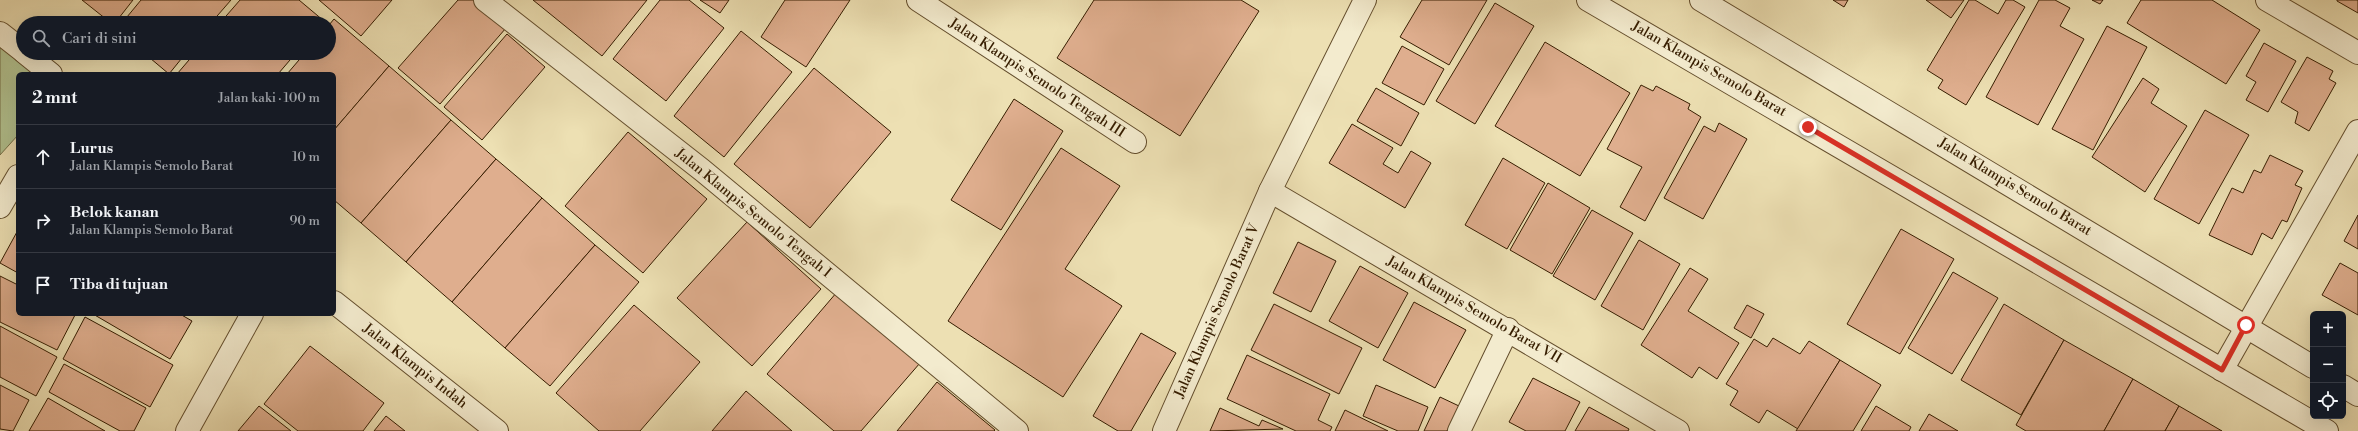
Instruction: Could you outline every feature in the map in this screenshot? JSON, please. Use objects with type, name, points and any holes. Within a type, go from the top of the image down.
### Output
[{"type":"street","name":"Jalan Klampis Semolo Tengah I","points":[[485,0],[507,8],[1017,431]]},
{"type":"street","name":"Jalan Klampis Semolo Tengah III","points":[[918,0],[1135,142]]},
{"type":"street","points":[[1270,191],[1365,0]]},
{"type":"street","name":"Jalan Klampis Semolo Barat","points":[[1588,0],[2327,431]]},
{"type":"street","name":"Jalan Klampis Semolo Barat","points":[[1701,0],[2246,325],[2310,365]]},
{"type":"street","points":[[2267,0],[2358,53]]},
{"type":"street","points":[[0,33],[16,46]]},
{"type":"street","points":[[34,60],[49,72]]},
{"type":"street","points":[[2222,370],[2246,325],[2358,131]]},
{"type":"street","name":"Jalan Klampis Semolo Barat VII","points":[[1270,191],[1508,329],[1678,431]]},
{"type":"street","name":"Jalan Klampis Semolo Barat V","points":[[1164,431],[1270,191]]},
{"type":"street","name":"Jalan Klampis Indah","points":[[336,304],[497,431]]},
{"type":"street","points":[[187,431],[251,316]]},
{"type":"street","points":[[1459,431],[1508,329]]},
{"type":"street","points":[[2346,388],[2358,395]]},
{"type":"green space","points":[[0,46],[32,72],[16,72],[16,137],[0,155]]},
{"type":"building","points":[[82,0],[133,0],[120,16],[102,16]]},
{"type":"building","points":[[141,0],[231,0],[217,16],[128,16]]},
{"type":"building","points":[[240,0],[299,0],[318,16],[226,16]]},
{"type":"building","points":[[319,0],[392,0],[361,36]]},
{"type":"building","points":[[458,0],[474,0],[506,28],[440,104],[398,68]]},
{"type":"building","points":[[533,0],[647,0],[602,56]]},
{"type":"building","points":[[660,0],[689,0],[724,28],[666,101],[613,59]]},
{"type":"building","points":[[700,0],[729,0],[720,13]]},
{"type":"building","points":[[785,0],[850,0],[806,67],[761,37]]},
{"type":"building","points":[[1094,0],[1241,0],[1259,11],[1180,136],[1057,58]]},
{"type":"building","points":[[1422,0],[1487,0],[1449,65],[1400,37]]},
{"type":"building","points":[[1833,0],[1848,0],[1844,7]]},
{"type":"building","points":[[1926,0],[1964,0],[1951,18]]},
{"type":"building","points":[[1969,0],[1975,0],[1998,14],[2006,0],[2013,0],[2025,7],[1966,105],[1938,88],[1943,80],[1927,70]]},
{"type":"building","points":[[2039,0],[2055,0],[2070,8],[2060,26],[2084,39],[2038,125],[1986,97]]},
{"type":"building","points":[[2092,0],[2103,0],[2100,4]]},
{"type":"building","points":[[2141,0],[2212,0],[2260,30],[2226,84],[2127,23]]},
{"type":"building","points":[[2358,0],[2358,13],[2337,1]]},
{"type":"building","points":[[1495,3],[1534,26],[1475,124],[1436,101]]},
{"type":"building","points":[[336,21],[389,66],[336,128],[336,72],[289,72],[299,60],[336,60]]},
{"type":"building","points":[[2107,26],[2147,47],[2093,150],[2052,129]]},
{"type":"building","points":[[741,31],[792,72],[724,157],[674,116]]},
{"type":"building","points":[[507,34],[545,67],[482,140],[444,107]]},
{"type":"building","points":[[1545,42],[1630,93],[1580,176],[1495,126]]},
{"type":"building","points":[[2264,43],[2296,61],[2268,112],[2246,100],[2256,82],[2246,76]]},
{"type":"building","points":[[1402,46],[1444,69],[1424,105],[1382,83]]},
{"type":"building","points":[[2307,57],[2333,71],[2329,79],[2336,83],[2309,131],[2295,123],[2298,112],[2281,102]]},
{"type":"building","points":[[152,60],[180,60],[171,72],[167,72]]},
{"type":"building","points":[[189,60],[290,60],[280,72],[179,72]]},
{"type":"building","points":[[389,66],[451,120],[361,223],[336,202],[336,128]]},
{"type":"building","points":[[814,68],[891,132],[810,228],[734,164]]},
{"type":"building","points":[[2143,78],[2159,89],[2151,103],[2187,126],[2145,192],[2092,157]]},
{"type":"building","points":[[1641,85],[1653,91],[1656,86],[1690,104],[1688,109],[1701,117],[1645,221],[1620,207],[1642,167],[1607,149]]},
{"type":"building","points":[[1376,88],[1419,113],[1401,146],[1357,121]]},
{"type":"building","points":[[1014,99],[1063,131],[1001,230],[951,200]]},
{"type":"building","points":[[2205,110],[2249,135],[2199,224],[2154,199]]},
{"type":"building","points":[[451,120],[496,159],[406,262],[361,223]]},
{"type":"building","points":[[1719,123],[1747,139],[1703,219],[1664,198],[1704,126],[1715,132]]},
{"type":"building","points":[[1352,124],[1393,148],[1383,164],[1398,173],[1411,151],[1431,163],[1405,208],[1329,163]]},
{"type":"building","points":[[628,132],[707,199],[643,273],[565,206]]},
{"type":"building","points":[[1061,148],[1120,186],[1065,269],[1122,306],[1063,397],[948,321]]},
{"type":"building","points":[[2270,155],[2303,171],[2295,185],[2302,188],[2287,222],[2282,220],[2272,239],[2262,233],[2252,255],[2209,235],[2232,188],[2243,193],[2254,170],[2261,173]]},
{"type":"building","points":[[1503,158],[1545,183],[1507,249],[1465,225]]},
{"type":"building","points":[[496,159],[542,198],[452,302],[406,262]]},
{"type":"building","points":[[1548,183],[1590,208],[1552,274],[1510,250]]},
{"type":"building","points":[[542,198],[595,245],[505,348],[452,302]]},
{"type":"building","points":[[1592,210],[1633,233],[1595,300],[1553,276]]},
{"type":"building","points":[[2358,215],[2358,249],[2344,241]]},
{"type":"building","points":[[747,222],[821,289],[752,366],[677,298]]},
{"type":"building","points":[[1901,229],[1954,259],[1900,354],[1847,324]]},
{"type":"building","points":[[16,234],[16,272],[0,263]]},
{"type":"building","points":[[1639,240],[1680,264],[1643,330],[1601,306]]},
{"type":"building","points":[[1298,242],[1336,261],[1311,312],[1273,293]]},
{"type":"building","points":[[595,245],[639,282],[550,386],[505,348]]},
{"type":"building","points":[[2340,263],[2358,273],[2358,315],[2322,295]]},
{"type":"building","points":[[1360,266],[1408,293],[1378,348],[1329,321]]},
{"type":"building","points":[[1690,268],[1708,279],[1688,311],[1739,343],[1717,379],[1699,367],[1692,378],[1641,345]]},
{"type":"building","points":[[1953,272],[1998,298],[1952,374],[1908,348]]},
{"type":"building","points":[[0,276],[16,284],[16,316],[74,316],[57,350],[0,322]]},
{"type":"building","points":[[837,292],[920,363],[861,431],[834,431],[767,374]]},
{"type":"building","points":[[1414,302],[1466,330],[1435,388],[1383,360]]},
{"type":"building","points":[[1274,304],[1362,348],[1339,394],[1251,350]]},
{"type":"building","points":[[2004,304],[2064,340],[2021,415],[1961,380]]},
{"type":"building","points":[[634,305],[700,362],[640,431],[599,431],[556,393]]},
{"type":"building","points":[[1747,305],[1764,314],[1751,338],[1734,328]]},
{"type":"building","points":[[96,316],[183,316],[192,321],[170,359]]},
{"type":"building","points":[[85,317],[173,365],[150,407],[63,359]]},
{"type":"building","points":[[0,326],[57,357],[36,396],[0,377]]},
{"type":"building","points":[[1141,333],[1176,353],[1131,431],[1118,431],[1093,416]]},
{"type":"building","points":[[1773,338],[1800,354],[1809,341],[1840,360],[1798,429],[1767,410],[1759,423],[1730,405],[1738,391],[1726,384],[1754,339],[1767,347]]},
{"type":"building","points":[[2064,340],[2133,379],[2104,431],[2026,431],[2016,425]]},
{"type":"building","points":[[310,346],[384,403],[363,431],[298,431],[264,404]]},
{"type":"building","points":[[1247,355],[1330,394],[1318,420],[1332,427],[1330,431],[1296,431],[1227,399]]},
{"type":"building","points":[[1840,360],[1881,385],[1853,431],[1796,431]]},
{"type":"building","points":[[64,364],[146,408],[134,431],[120,431],[49,392]]},
{"type":"building","points":[[1533,378],[1580,402],[1565,431],[1526,431],[1509,422]]},
{"type":"building","points":[[2133,379],[2179,406],[2165,431],[2104,431]]},
{"type":"building","points":[[937,382],[995,430],[897,431]]},
{"type":"building","points":[[0,385],[29,400],[13,431],[0,429]]},
{"type":"building","points":[[1376,385],[1428,407],[1418,431],[1398,431],[1363,416]]},
{"type":"building","points":[[746,391],[792,431],[712,431]]},
{"type":"building","points":[[1440,397],[1459,406],[1447,431],[1424,431]]},
{"type":"building","points":[[48,398],[105,431],[29,431]]},
{"type":"building","points":[[259,406],[291,431],[238,431]]},
{"type":"building","points":[[1876,406],[1911,427],[1909,431],[1861,431]]},
{"type":"building","points":[[2179,406],[2222,431],[2165,431]]},
{"type":"building","points":[[1589,407],[1629,429],[1628,431],[1575,431]]},
{"type":"building","points":[[1220,408],[1259,426],[1262,420],[1283,429],[1210,431]]},
{"type":"building","points":[[1345,410],[1388,431],[1335,431]]},
{"type":"building","points":[[1929,414],[1958,431],[1919,431]]},
{"type":"building","points":[[386,416],[405,431],[374,431]]},
{"type":"route","points":[[1808,127],[2222,370],[2246,325]]}]
